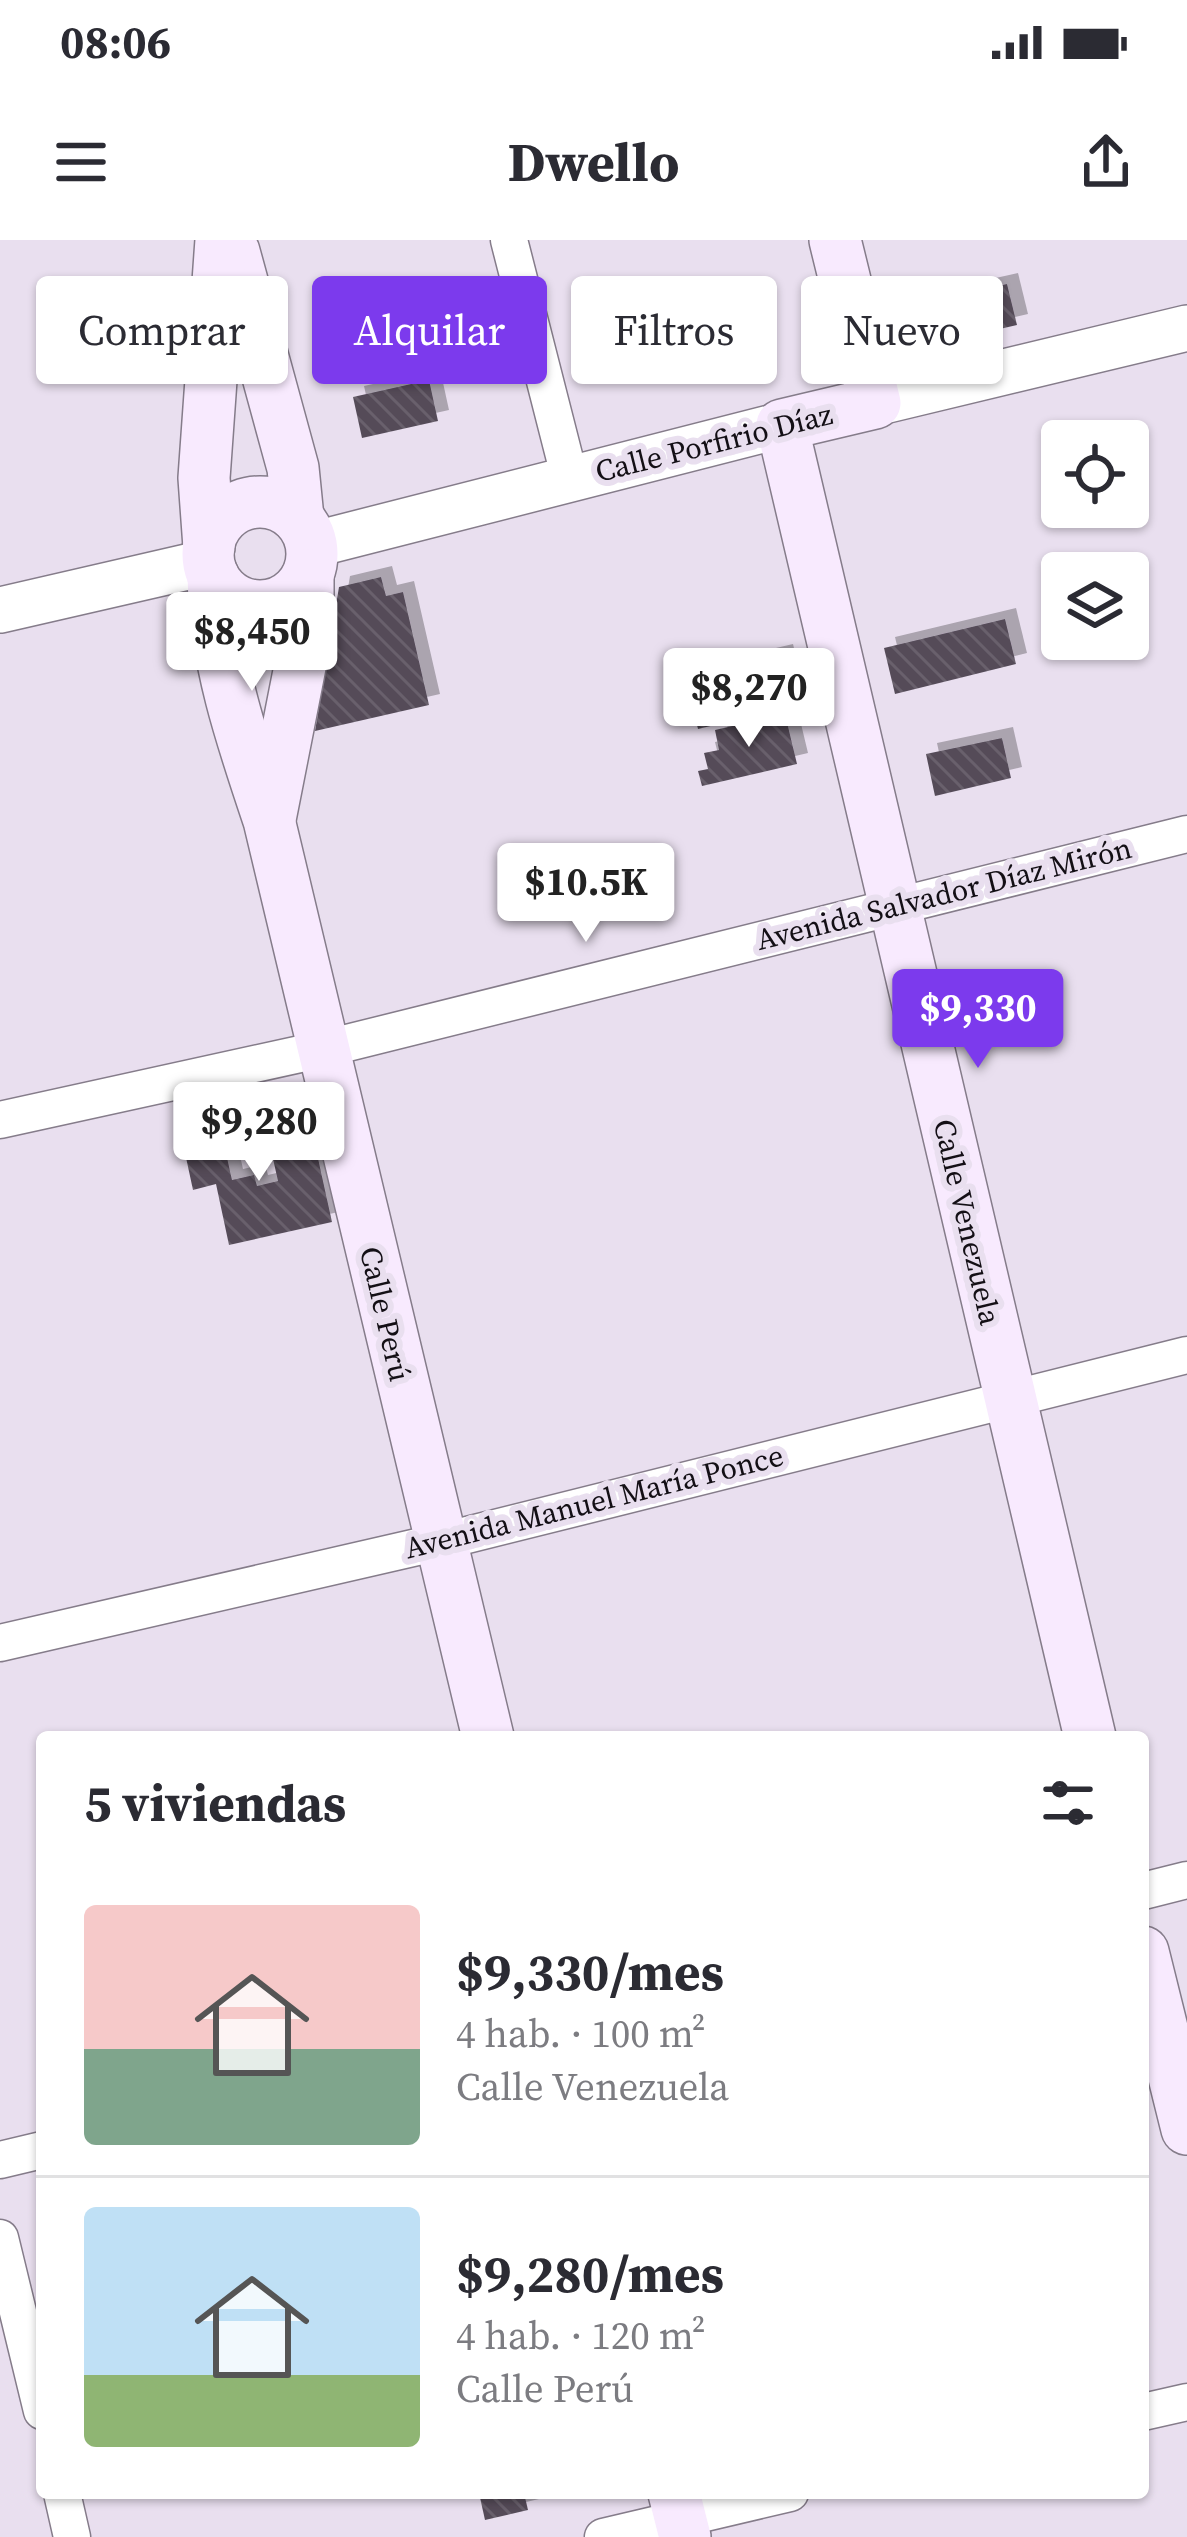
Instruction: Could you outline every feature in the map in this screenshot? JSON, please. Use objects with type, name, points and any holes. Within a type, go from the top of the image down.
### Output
[{"type":"main road","name":"Calle Perú","points":[[221,240],[204,478],[217,637],[237,727],[269,820],[486,1731]]},
{"type":"main road","name":"Calle Perú","points":[[230,240],[293,468],[306,546],[308,626],[269,820]]},
{"type":"main road","points":[[836,240],[875,403]]},
{"type":"main road","name":"Calle Porfirio Díaz","points":[[782,425],[875,403]]},
{"type":"main road","name":"Calle Venezuela","points":[[782,425],[1089,1731]]},
{"type":"main road","points":[[269,502],[306,546],[286,601],[252,606],[236,601],[210,562],[214,531],[236,508],[269,502]]},
{"type":"main road","points":[[1149,1976],[1187,2129]]},
{"type":"street","points":[[509,240],[570,478]]},
{"type":"street","name":"Calle Porfirio Díaz","points":[[875,403],[1187,328]]},
{"type":"street","name":"Calle Porfirio Díaz","points":[[306,546],[782,425]]},
{"type":"street","points":[[0,610],[210,562]]},
{"type":"street","name":"Avenida Salvador Díaz Mirón","points":[[0,1120],[323,1048],[1187,834]]},
{"type":"street","name":"Avenida Manuel María Ponce","points":[[0,1643],[439,1541],[1187,1355]]},
{"type":"street","points":[[1149,1890],[1187,1880]]},
{"type":"street","points":[[0,2160],[36,2151]]},
{"type":"street","points":[[0,2238],[36,2386]]},
{"type":"street","points":[[1149,2411],[1187,2402]]},
{"type":"street","points":[[63,2499],[72,2537]]},
{"type":"street","points":[[603,2537],[761,2499]]},
{"type":"building","points":[[1007,284],[1017,325],[1003,328],[1003,285]]},
{"type":"building","points":[[430,384],[438,421],[362,438],[353,397]]},
{"type":"building","points":[[381,577],[386,596],[403,592],[429,705],[315,731],[339,587]]},
{"type":"building","points":[[1005,619],[1016,664],[895,694],[884,648]]},
{"type":"building","points":[[782,655],[794,706],[698,729],[685,678]]},
{"type":"building","points":[[785,714],[797,764],[702,786],[698,771],[708,769],[704,753],[719,750],[715,730]]},
{"type":"building","points":[[1002,738],[1011,778],[935,796],[926,754]]},
{"type":"building","points":[[218,1117],[232,1180],[254,1175],[257,1186],[278,1181],[269,1141],[312,1131],[332,1222],[229,1245],[216,1184],[193,1190],[179,1125]]},
{"type":"building","points":[[480,2499],[525,2499],[528,2510],[485,2520]]}]
